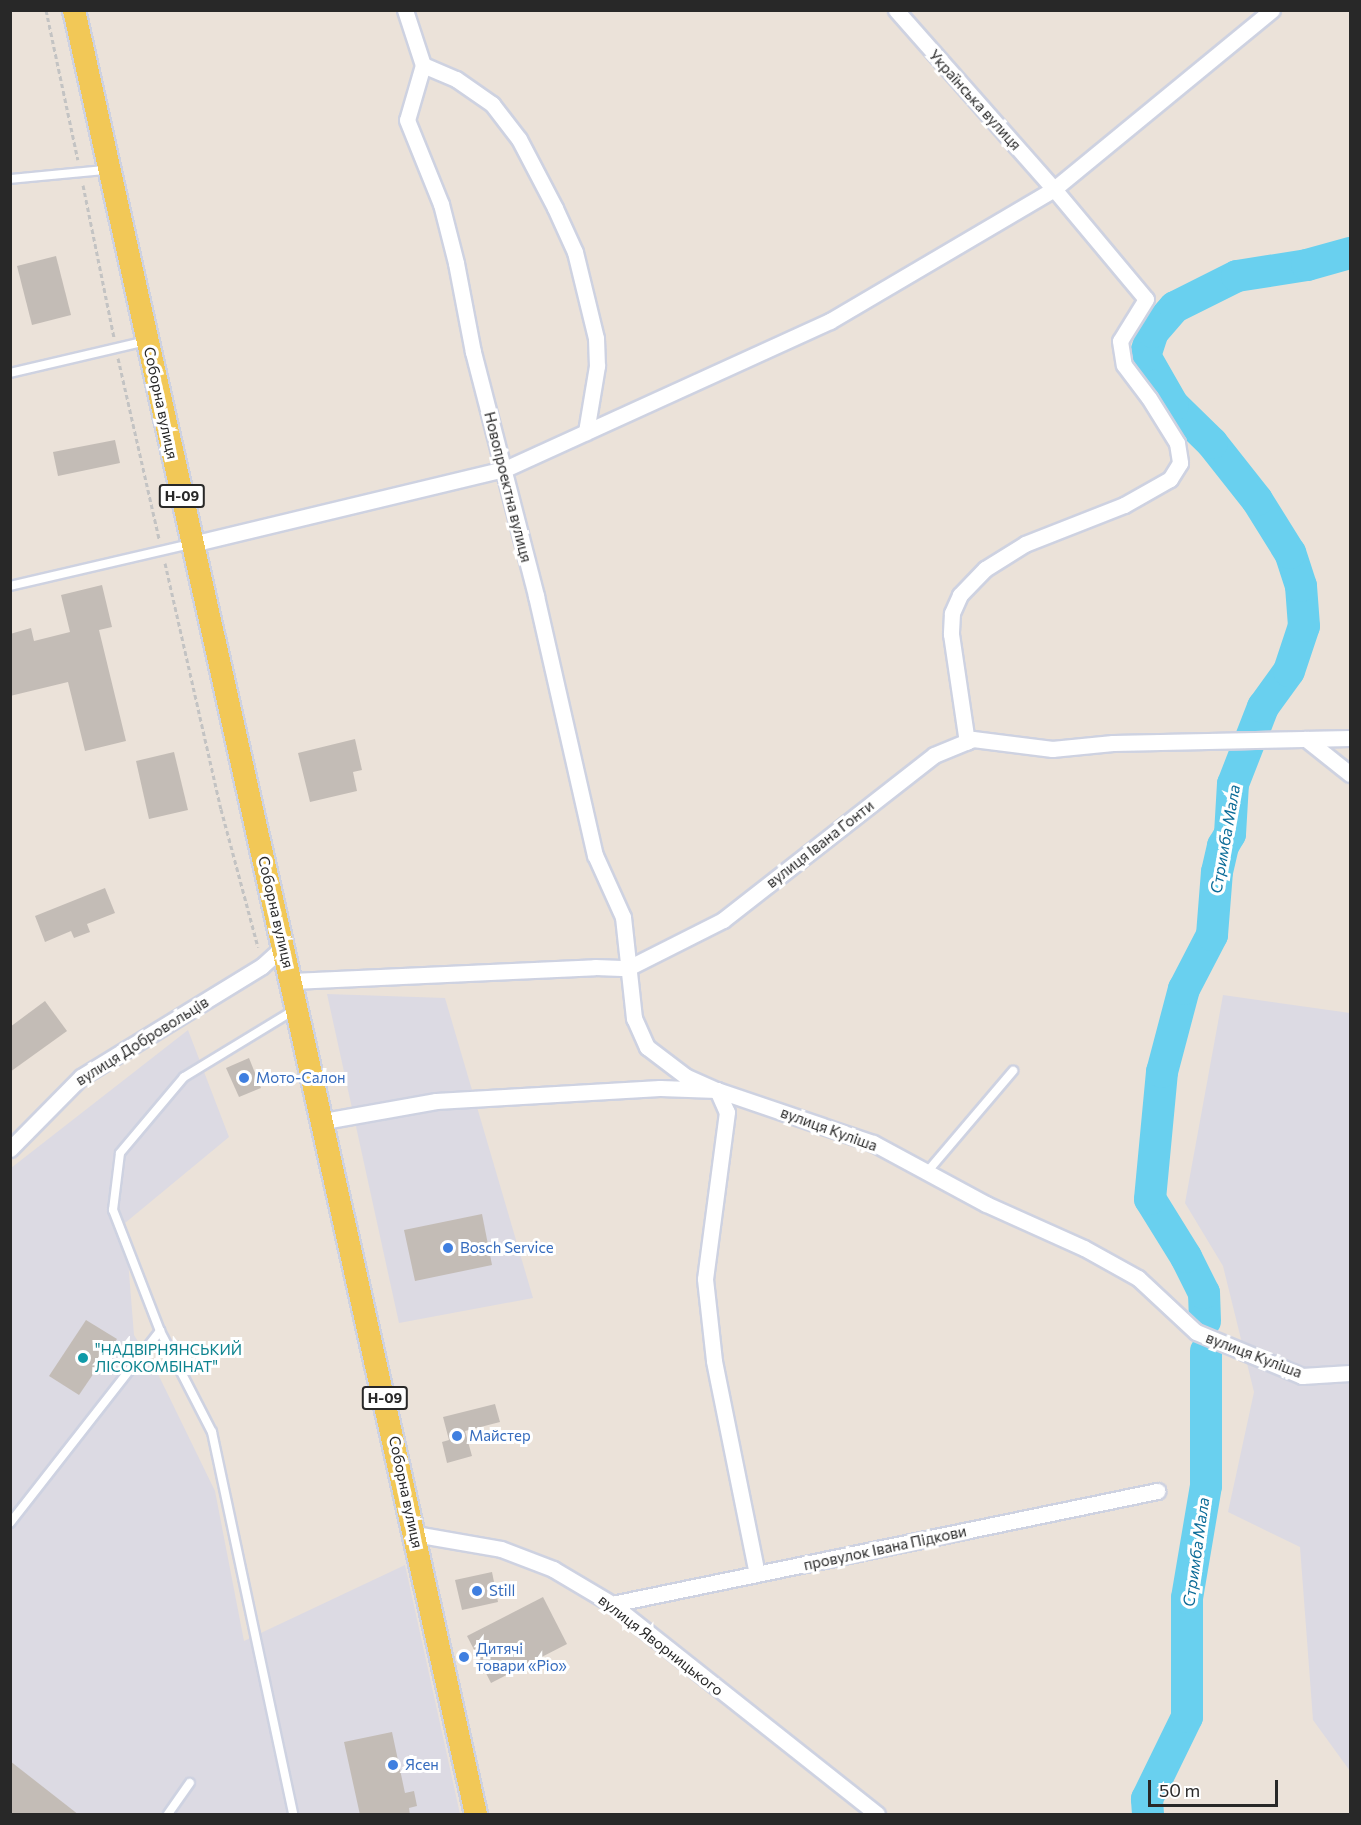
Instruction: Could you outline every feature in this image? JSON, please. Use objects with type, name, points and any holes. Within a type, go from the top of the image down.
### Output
[{"type":"main road","name":"Соборна вулиця","points":[[74,10],[192,544],[324,1121],[476,1815]]},
{"type":"street","points":[[405,10],[423,65],[456,79],[492,104],[519,139],[575,252],[596,338],[597,366],[586,432]]},
{"type":"street","name":"Українська вулиця","points":[[896,10],[1054,189],[1146,299],[1120,341],[1124,365],[1149,398],[1177,443],[1180,463],[1170,479],[1124,505],[1025,544],[985,569],[960,595],[952,613],[951,634],[967,742]]},
{"type":"street","points":[[192,544],[505,469],[830,321],[1054,189],[1272,10]]},
{"type":"street","name":"Новопроектна вулиця","points":[[423,65],[407,120],[441,204],[456,263],[473,352],[505,469],[596,855],[623,917],[634,1018],[647,1047],[685,1076],[717,1090]]},
{"type":"street","name":"вулиця Івана Гонти","points":[[292,981],[583,967],[628,968],[723,920],[934,755],[973,739],[1052,749],[1113,743],[1350,738]]},
{"type":"street","points":[[1306,739],[1350,774]]},
{"type":"street","name":"вулиця Добровольців","points":[[10,1149],[81,1077],[262,966],[284,946]]},
{"type":"street","name":"вулиця Куліша","points":[[324,1121],[436,1101],[660,1088],[717,1090],[873,1143],[986,1204],[1084,1248],[1138,1278],[1196,1332],[1302,1377],[1350,1373]]},
{"type":"street","points":[[717,1090],[728,1112],[705,1279],[714,1361],[757,1574]]},
{"type":"street","name":"провулок Івана Підкови","points":[[612,1604],[1157,1491]]},
{"type":"street","name":"вулиця Яворницького","points":[[415,1534],[501,1549],[553,1569],[612,1604],[878,1815]]},
{"type":"lane","points":[[10,179],[110,169]]},
{"type":"lane","points":[[10,373],[148,341]]},
{"type":"lane","points":[[10,586],[163,553],[192,544]]},
{"type":"lane","points":[[293,1815],[212,1432],[160,1331],[113,1210],[120,1153],[184,1077],[298,1008]]},
{"type":"lane","points":[[927,1172],[1013,1071]]},
{"type":"lane","points":[[10,1523],[160,1331]]},
{"type":"lane","points":[[168,1815],[190,1783]]},
{"type":"path","points":[[46,10],[116,348],[221,809],[252,919],[262,966]]},
{"type":"shaded area","points":[[327,994],[445,998],[533,1298],[399,1323]]},
{"type":"shaded area","points":[[1223,995],[1350,1013],[1350,1771],[1313,1720],[1300,1547],[1228,1512],[1254,1392],[1223,1266],[1185,1203]]},
{"type":"shaded area","points":[[188,1030],[229,1137],[125,1223],[134,1335],[157,1372],[215,1491],[244,1641],[405,1565],[460,1814],[11,1814],[11,1168]]},
{"type":"building","points":[[56,256],[71,315],[32,325],[17,266]]},
{"type":"building","points":[[115,440],[120,463],[58,476],[53,452]]},
{"type":"building","points":[[102,585],[112,627],[99,630],[126,741],[85,751],[68,682],[10,696],[10,634],[31,628],[34,641],[70,632],[61,595]]},
{"type":"building","points":[[355,739],[362,770],[353,772],[357,791],[310,802],[298,753]]},
{"type":"building","points":[[174,752],[188,810],[149,819],[136,761]]},
{"type":"building","points":[[105,888],[115,913],[87,924],[90,932],[74,938],[71,931],[45,942],[35,916]]},
{"type":"building","points":[[45,1001],[67,1031],[10,1072],[10,1027]]},
{"type":"building","name":"Мото-Салон","points":[[249,1058],[261,1088],[239,1097],[226,1068]]},
{"type":"building","name":"Bosch Service","points":[[482,1214],[492,1265],[415,1281],[404,1230]]},
{"type":"building","name":"\"НАДВІРНЯНСЬКИЙ ЛІСОКОМБІНАТ\"","points":[[86,1320],[117,1339],[79,1395],[49,1376]]},
{"type":"building","name":"Майстер","points":[[495,1404],[500,1422],[465,1431],[472,1456],[447,1463],[442,1442],[449,1440],[443,1417]]},
{"type":"building","name":"Still","points":[[492,1572],[498,1602],[462,1610],[455,1580]]},
{"type":"building","points":[[543,1597],[567,1644],[491,1683],[467,1636]]},
{"type":"building","points":[[392,1732],[405,1793],[414,1791],[417,1806],[409,1808],[410,1815],[360,1815],[344,1742]]},
{"type":"building","points":[[10,1761],[79,1815],[10,1815]]},
{"type":"waterway","name":"Стримба Мала","points":[[1205,1321],[1204,1293],[1186,1257],[1150,1199],[1162,1072],[1184,989],[1212,935],[1217,872],[1223,846],[1230,834],[1233,784],[1263,707],[1289,671],[1304,626],[1301,586],[1290,553],[1257,500],[1212,443],[1173,405],[1145,356],[1153,332],[1175,307],[1237,276],[1307,265],[1350,253]]},
{"type":"waterway","name":"Стримба Мала","points":[[1148,1814],[1147,1799],[1187,1717],[1187,1598],[1206,1486],[1206,1351]]},
{"type":"place","name":"Мото-Салон","points":[[244,1078]]},
{"type":"place","name":"Bosch Service","points":[[448,1248]]},
{"type":"place","name":"\"НАДВІРНЯНСЬКИЙ ЛІСОКОМБІНАТ\"","points":[[83,1358]]},
{"type":"place","name":"Майстер","points":[[457,1436]]},
{"type":"place","name":"Still","points":[[477,1591]]},
{"type":"place","name":"Дитячі товари «Ріо»","points":[[464,1657]]},
{"type":"place","name":"Ясен","points":[[393,1765]]}]
